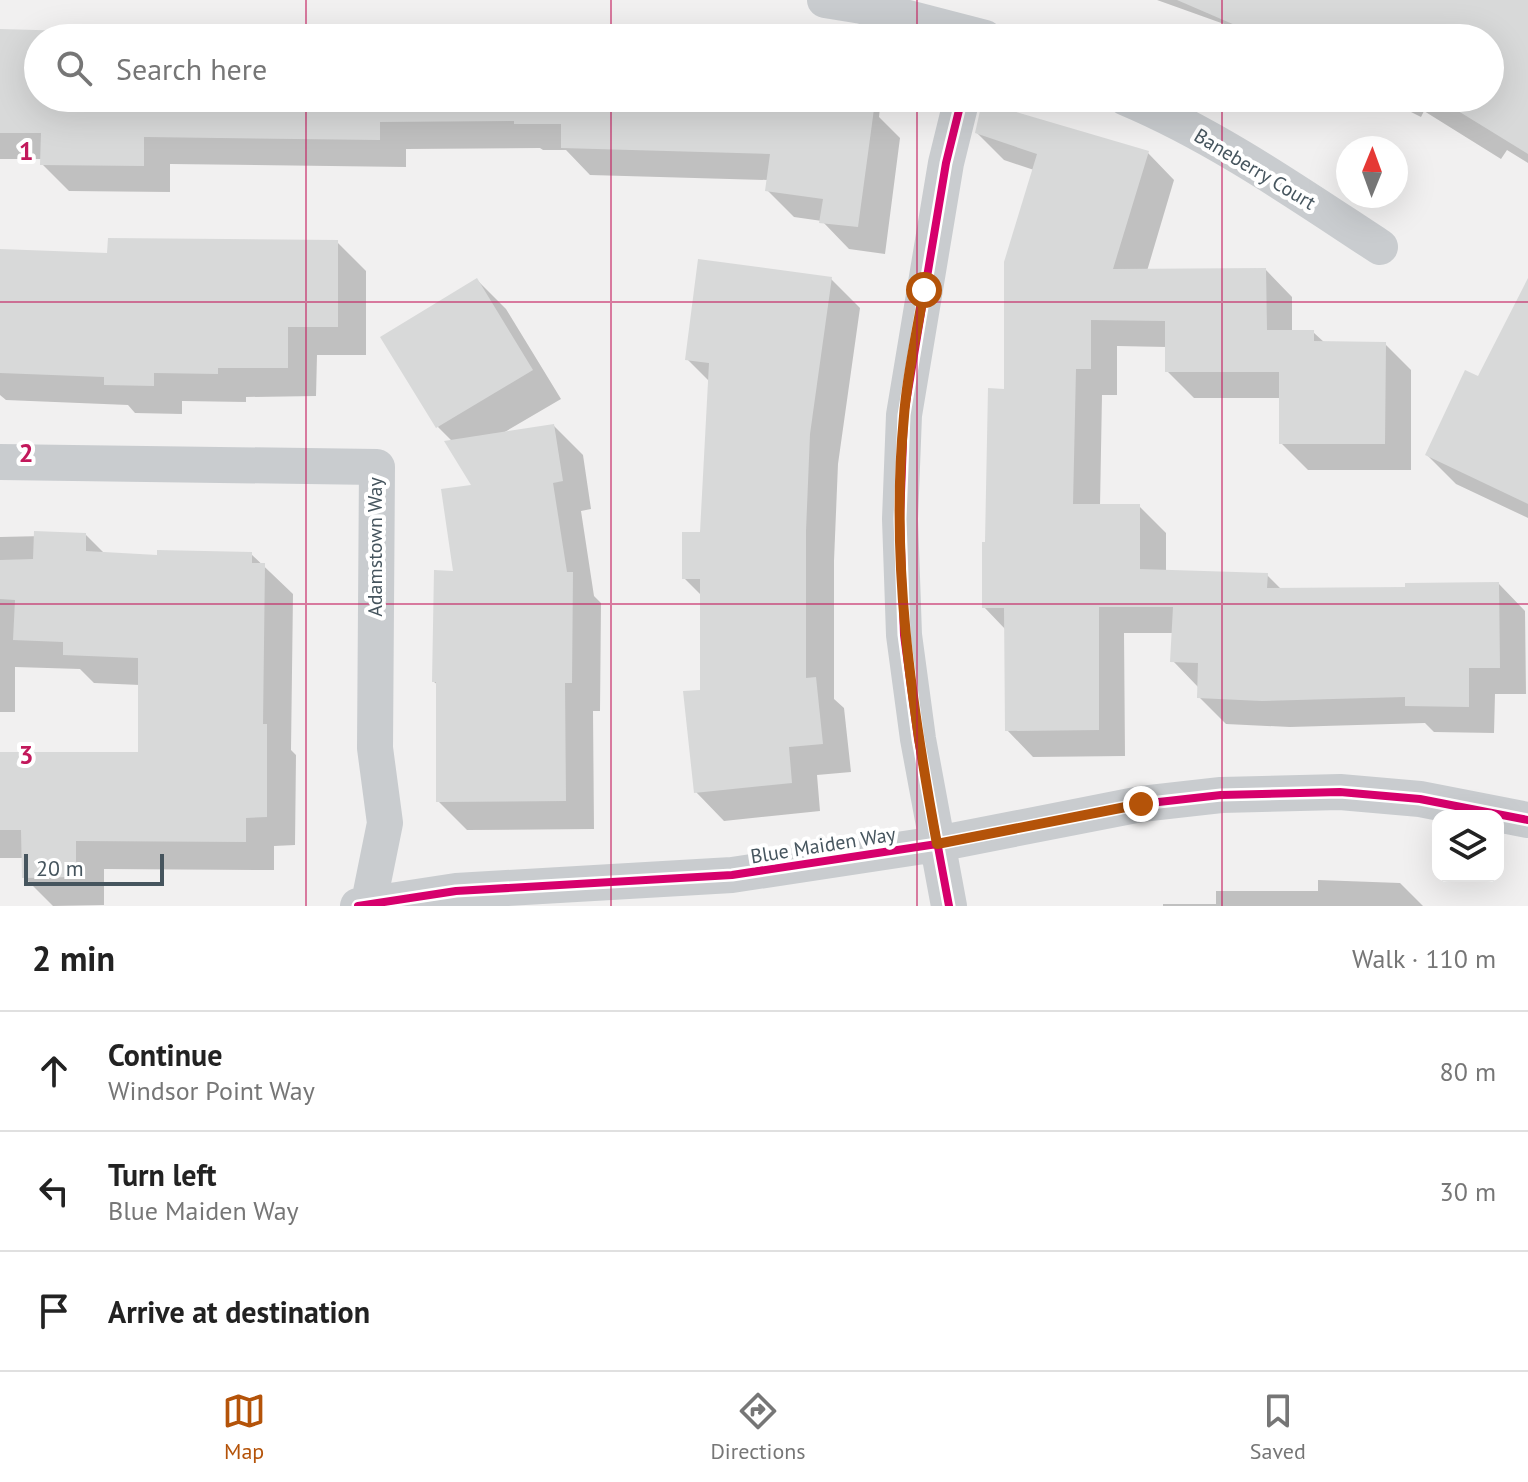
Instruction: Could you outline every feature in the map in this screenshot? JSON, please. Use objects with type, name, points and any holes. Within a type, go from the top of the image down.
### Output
[{"type":"street","points":[[825,0],[862,6],[930,24]]},
{"type":"street","points":[[949,906],[918,739],[904,635],[900,519],[904,415],[946,163],[959,112]]},
{"type":"street","name":"Baneberry Court","points":[[1159,112],[1274,178],[1380,247]]},
{"type":"street","name":"Adamstown Way","points":[[0,462],[377,467],[375,748],[385,823],[364,904]]},
{"type":"street","name":"Blue Maiden Way","points":[[364,904],[456,891],[732,875],[937,844],[1141,804],[1221,795],[1340,792],[1420,799],[1528,820]]},
{"type":"building","points":[[1177,0],[1528,0],[1528,154],[1460,112],[1504,112],[1504,24],[1233,24]]},
{"type":"building","points":[[0,29],[24,30],[24,112],[874,112],[858,227],[819,223],[823,199],[765,191],[770,154],[561,148],[561,124],[514,124],[514,121],[380,122],[380,140],[144,137],[144,166],[40,165],[41,133],[0,133]]},
{"type":"building","points":[[980,112],[1016,112],[1149,151],[1113,269],[1266,268],[1267,330],[1314,330],[1314,341],[1386,342],[1385,444],[1279,444],[1279,372],[1165,372],[1165,321],[1091,320],[1091,369],[1076,369],[1073,504],[1140,504],[1140,569],[1268,573],[1267,588],[1405,587],[1405,583],[1499,582],[1500,668],[1469,668],[1469,707],[1405,706],[1405,697],[1262,701],[1197,698],[1198,663],[1170,662],[1173,607],[1099,607],[1099,730],[1005,731],[1004,608],[982,608],[988,388],[1004,389],[1004,262],[1037,154],[975,133]]},
{"type":"building","points":[[108,238],[338,240],[338,327],[288,327],[288,368],[218,368],[218,374],[154,373],[154,386],[104,385],[104,377],[0,373],[0,249],[107,253]]},
{"type":"building","points":[[698,259],[832,277],[810,434],[806,531],[806,678],[816,677],[823,744],[789,747],[792,783],[694,793],[683,691],[700,690],[700,579],[682,579],[682,532],[700,532],[709,363],[685,360]]},
{"type":"building","points":[[477,278],[533,370],[436,428],[380,337]]},
{"type":"building","points":[[1528,278],[1528,504],[1425,455],[1465,370],[1478,376]]},
{"type":"building","points":[[554,424],[563,481],[553,483],[567,572],[573,572],[572,683],[565,683],[566,801],[436,802],[436,682],[432,682],[434,570],[453,571],[441,489],[471,485],[444,441]]},
{"type":"building","points":[[34,531],[86,533],[86,551],[157,555],[157,550],[252,552],[252,563],[265,563],[263,724],[267,724],[267,817],[246,818],[246,842],[76,841],[76,877],[22,878],[21,830],[0,830],[0,752],[138,752],[138,658],[63,655],[63,642],[13,640],[15,600],[0,599],[0,560],[33,559]]},
{"type":"cycle path","points":[[949,906],[918,739],[904,635],[900,519],[904,415],[946,163],[959,112]]},
{"type":"cycle path","points":[[358,906],[456,891],[732,875],[937,844],[1141,804],[1221,795],[1340,792],[1420,799],[1528,820]]},
{"type":"route","points":[[924,290],[904,415],[900,519],[904,635],[937,844],[1141,804]]}]
